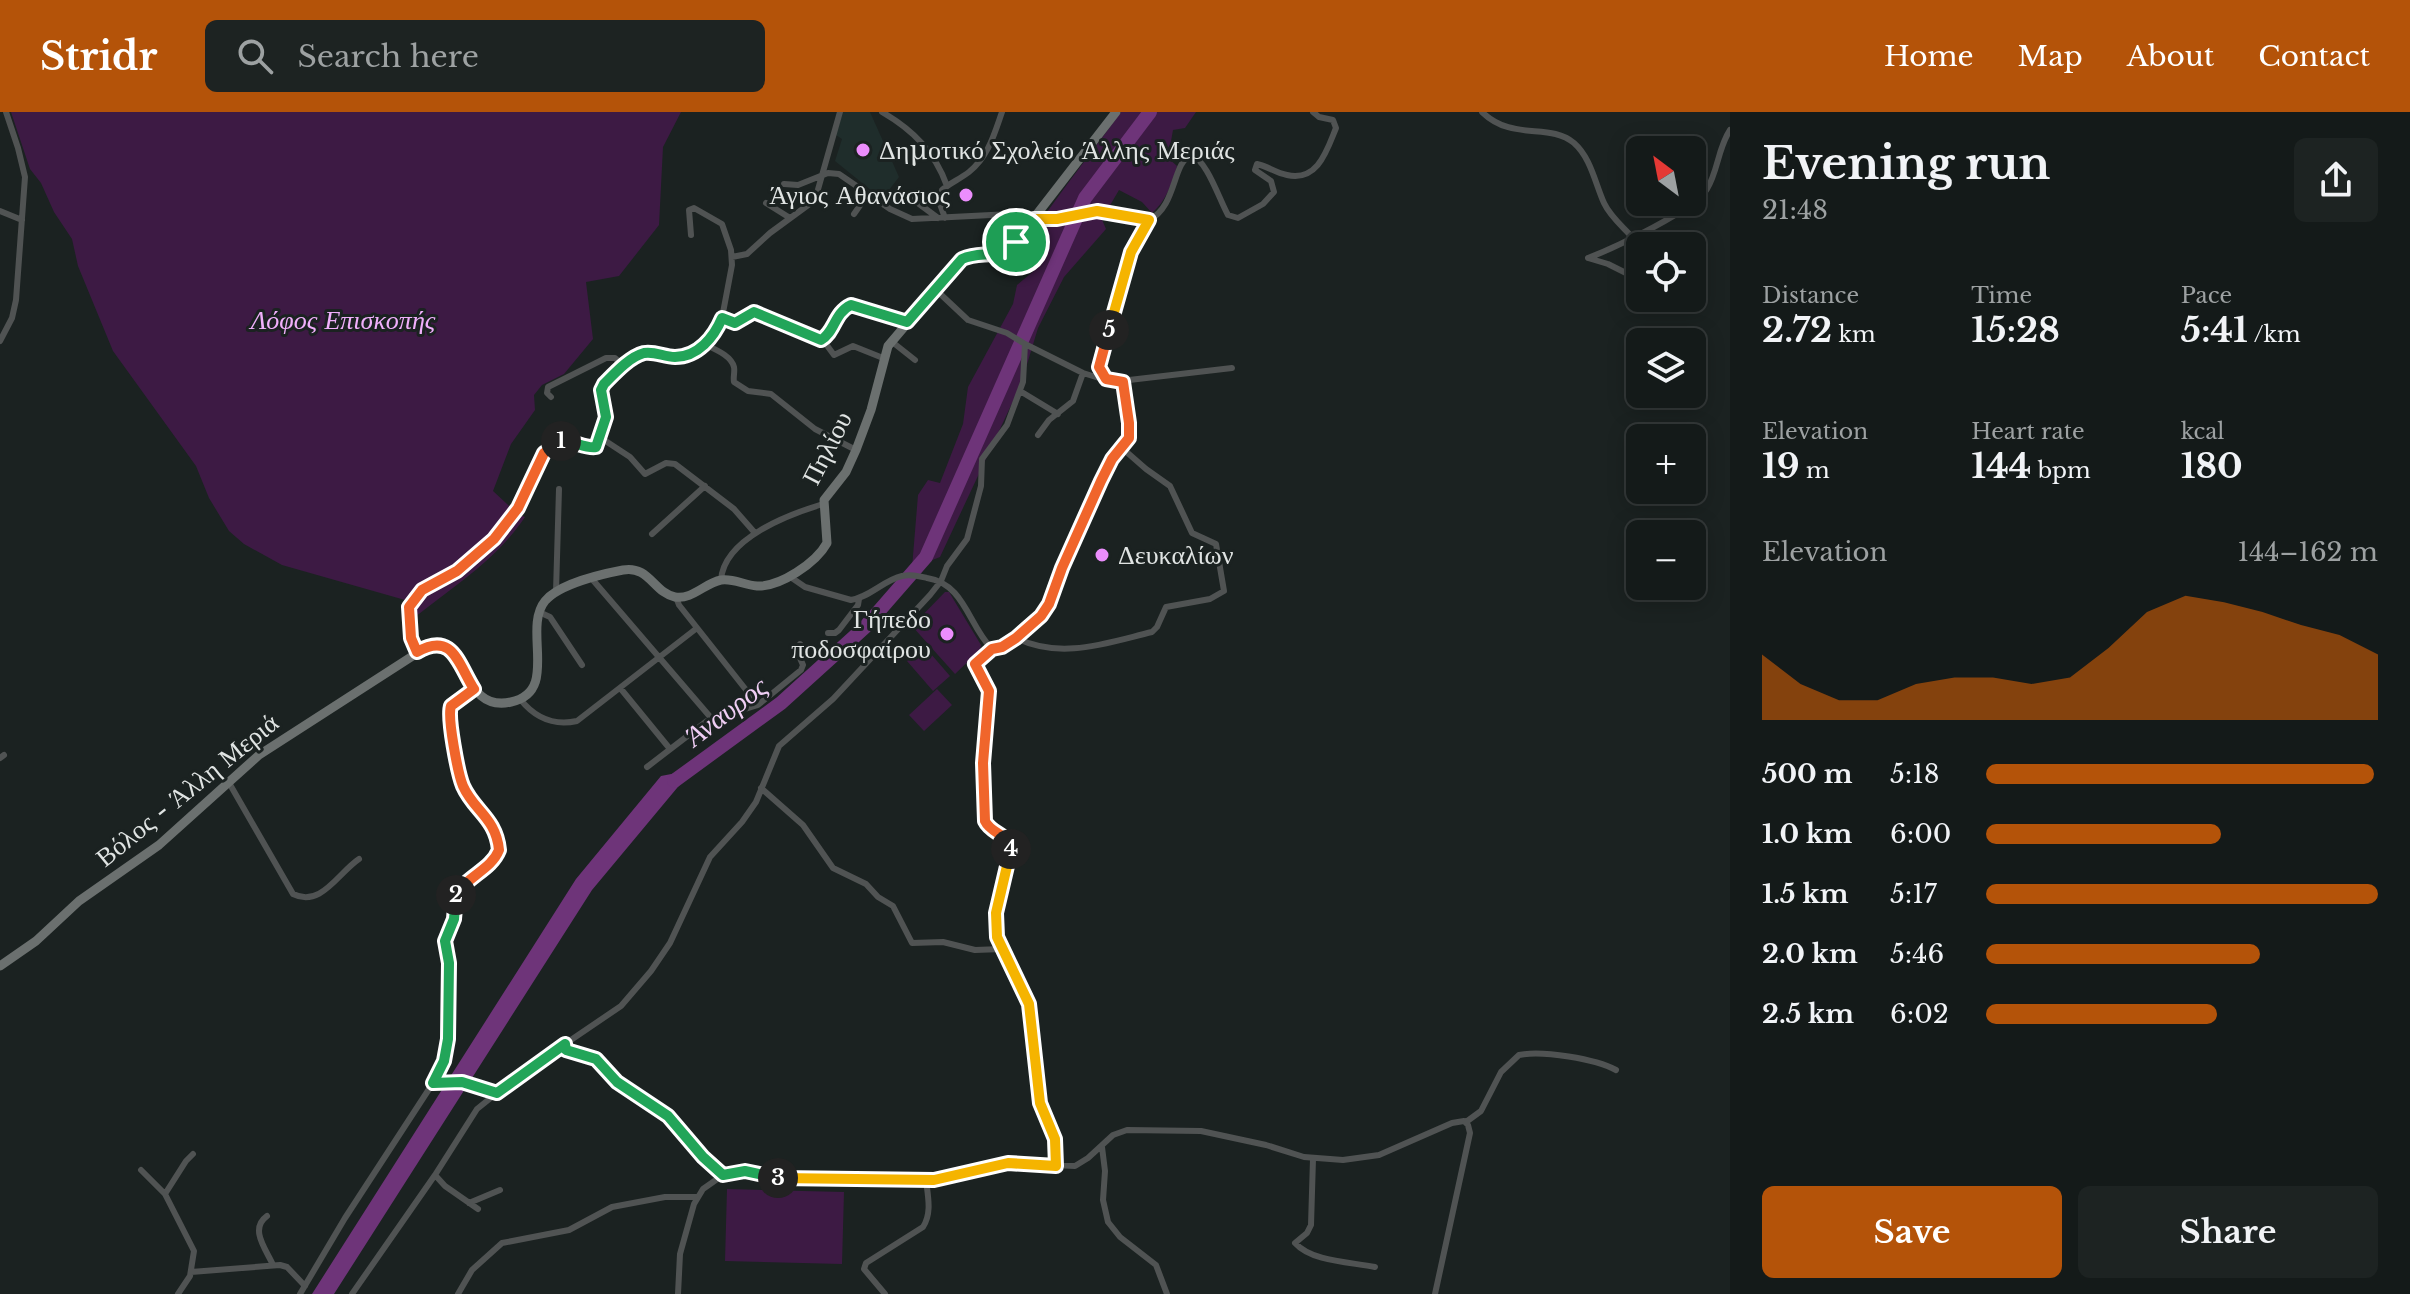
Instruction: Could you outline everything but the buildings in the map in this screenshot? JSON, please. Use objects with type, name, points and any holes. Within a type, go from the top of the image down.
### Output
[{"type":"main road","name":"Πηλίου","points":[[721,580],[764,585],[789,576],[820,553],[827,543],[823,504],[846,472],[856,450],[871,410],[883,358],[891,341],[965,257],[996,255],[1009,249],[1116,112]]},
{"type":"main road","points":[[417,652],[431,645],[446,646],[482,697],[496,703],[520,699],[531,689],[538,673],[539,612],[545,601],[556,592],[623,570],[635,570],[647,575],[665,592],[676,597],[721,580]]},
{"type":"main road","name":"Βόλος - Άλλη Μεριά","points":[[0,966],[36,941],[79,901],[159,845],[271,746],[417,652]]},
{"type":"street","points":[[0,341],[16,306],[24,172],[6,112]]},
{"type":"street","points":[[732,257],[747,254],[815,200],[840,112]]},
{"type":"street","points":[[882,112],[906,127],[926,147],[938,163],[947,186]]},
{"type":"street","points":[[941,218],[940,199],[947,186],[967,174],[982,158],[992,142],[1002,112]]},
{"type":"street","points":[[1112,382],[1102,374],[1100,360],[1131,252],[1149,220],[1167,202],[1182,160],[1196,156],[1231,218],[1244,216],[1272,196],[1274,189],[1271,181],[1255,170],[1257,164],[1289,176],[1301,177],[1320,164],[1336,128],[1333,120],[1319,117],[1313,112]]},
{"type":"street","points":[[1482,112],[1503,128],[1555,135],[1572,142],[1591,168],[1606,207],[1628,232]]},
{"type":"street","points":[[1639,232],[1692,207],[1698,201],[1711,183],[1730,130]]},
{"type":"street","points":[[784,184],[798,185],[833,173],[843,176],[907,218],[1011,214],[1034,219],[1057,219],[1088,211],[1149,220]]},
{"type":"street","points":[[854,214],[868,194]]},
{"type":"street","points":[[907,195],[941,218]]},
{"type":"street","points":[[766,203],[790,218]]},
{"type":"street","points":[[417,652],[411,638],[408,616],[413,599],[428,586],[457,571],[494,539],[518,508],[549,448],[568,441],[593,448],[601,438],[606,417],[602,387],[624,366],[643,354],[679,357],[704,344],[714,334],[722,318],[732,257],[728,236],[722,224],[699,209],[688,212],[691,235]]},
{"type":"street","points":[[0,211],[22,220]]},
{"type":"street","points":[[1626,239],[1588,258],[1626,273]]},
{"type":"street","points":[[935,289],[968,320],[1007,333],[1083,373],[1112,382],[1232,368]]},
{"type":"street","points":[[823,340],[837,314],[851,305],[907,322]]},
{"type":"street","points":[[722,318],[735,323],[754,312],[823,340],[834,355],[853,346],[883,358]]},
{"type":"street","points":[[891,341],[915,360]]},
{"type":"street","points":[[352,1294],[435,1175],[473,1114],[497,1093],[621,1006],[651,971],[670,943],[710,857],[742,822],[761,788],[775,751],[833,699],[941,581],[947,566],[967,539],[981,486],[982,459],[1007,425],[1020,391],[1024,373],[1024,343]]},
{"type":"street","points":[[704,344],[729,360],[734,367],[734,382],[741,388],[771,394],[815,429],[856,450]]},
{"type":"street","points":[[551,397],[547,393],[548,387],[606,358],[615,358],[624,366]]},
{"type":"street","points":[[1038,435],[1048,421],[1073,401],[1083,373]]},
{"type":"street","points":[[1056,1166],[1055,1139],[1040,1103],[1029,1004],[997,937],[996,913],[1010,843],[988,828],[985,821],[983,763],[989,691],[975,664],[992,649],[1016,638],[1046,609],[1101,481],[1130,431],[1123,382]]},
{"type":"street","points":[[1020,391],[1058,414]]},
{"type":"street","points":[[601,438],[630,457],[645,474],[671,462],[705,486],[744,519],[755,533]]},
{"type":"street","points":[[1016,638],[1041,647],[1094,648],[1152,632],[1164,608],[1210,599],[1224,591],[1216,544],[1192,533],[1170,486],[1122,448]]},
{"type":"street","points":[[652,534],[705,486]]},
{"type":"street","points":[[556,592],[559,489]]},
{"type":"street","points":[[721,580],[727,563],[755,533],[778,520],[823,504]]},
{"type":"street","points":[[789,576],[805,587],[851,600],[859,599],[886,582],[906,575],[941,581],[961,600],[992,649]]},
{"type":"street","points":[[592,579],[712,719]]},
{"type":"street","points":[[676,597],[679,605],[758,705]]},
{"type":"street","points":[[828,633],[839,630],[858,605],[859,599]]},
{"type":"street","points":[[539,612],[550,617],[582,665]]},
{"type":"street","points":[[520,699],[530,711],[542,718],[567,723],[586,717],[697,628]]},
{"type":"street","points":[[647,767],[712,719],[758,705],[801,670],[803,665],[797,651],[800,644]]},
{"type":"street","points":[[300,1294],[444,1061],[448,1039],[449,963],[445,941],[454,919],[456,896],[470,877],[492,862],[499,850],[492,823],[463,786],[449,720],[451,706],[474,689]]},
{"type":"street","points":[[621,689],[670,749]]},
{"type":"street","points":[[228,781],[293,894],[306,899],[315,896],[359,859]]},
{"type":"street","points":[[761,788],[803,825],[833,868],[866,884],[878,897],[893,906],[912,943],[943,942],[975,950],[1002,949]]},
{"type":"street","points":[[565,1044],[566,1050],[596,1059],[617,1082],[668,1116],[723,1175]]},
{"type":"street","points":[[678,1294],[680,1254],[697,1197],[723,1175],[745,1171],[776,1178],[926,1180],[948,1178],[1008,1163],[1075,1166],[1113,1135],[1127,1130],[1192,1130],[1266,1145],[1313,1159],[1370,1157],[1455,1122],[1466,1122],[1481,1111],[1501,1072],[1519,1055],[1530,1053],[1593,1060],[1616,1070]]},
{"type":"street","points":[[433,1083],[477,1085],[497,1093]]},
{"type":"street","points":[[1435,1294],[1470,1133],[1466,1122]]},
{"type":"street","points":[[1102,1146],[1105,1171],[1103,1200],[1108,1222],[1120,1237],[1156,1265],[1167,1294]]},
{"type":"street","points":[[165,1194],[193,1154]]},
{"type":"street","points":[[1313,1159],[1311,1225],[1295,1243],[1317,1255],[1375,1267]]},
{"type":"street","points":[[141,1170],[165,1194],[193,1249],[195,1257],[191,1272],[178,1294]]},
{"type":"street","points":[[435,1175],[445,1186],[478,1209]]},
{"type":"street","points":[[885,1294],[864,1269],[866,1263],[923,1227],[929,1206],[926,1180]]},
{"type":"street","points":[[469,1203],[500,1190]]},
{"type":"street","points":[[458,1294],[472,1270],[502,1243],[569,1230],[612,1207],[665,1197],[697,1197]]},
{"type":"street","points":[[267,1216],[261,1221],[258,1232],[273,1265]]},
{"type":"street","points":[[191,1272],[273,1265],[287,1267],[305,1286]]},
{"type":"shaded area","name":"Δημοτικό Σχολείο Άλλης Μεριάς","points":[[843,112],[870,112],[899,177],[882,199],[835,161],[842,139],[836,135]]},
{"type":"shaded area","points":[[692,770],[592,890],[334,1294],[312,1294],[576,879],[661,776]]},
{"type":"green space","name":"Λόφος Επισκοπής","points":[[11,112],[681,112],[663,147],[659,225],[619,276],[586,282],[593,339],[564,374],[542,385],[534,395],[535,410],[511,444],[493,491],[525,517],[488,559],[415,617],[411,615],[411,608],[405,600],[282,565],[244,544],[229,531],[209,498],[196,466],[113,351],[78,266],[72,239],[30,169]]},
{"type":"green space","points":[[1121,112],[1196,112],[1185,128],[1173,130],[1168,158],[1177,166],[1168,192],[1152,213],[1142,202],[1119,190],[1109,207],[1103,209],[1100,215],[1106,229],[1064,277],[1038,328],[1021,384],[940,557],[912,568],[918,495],[928,480],[940,483],[963,424],[968,387],[1013,304],[1017,285],[1042,264],[1038,253],[1050,239],[1039,224]]},
{"type":"green space","name":"Γήπεδο ποδοσφαίρου","points":[[945,592],[949,592],[981,645],[980,650],[955,674],[912,626]]},
{"type":"green space","points":[[924,646],[950,676],[933,691],[907,661]]},
{"type":"green space","points":[[937,689],[952,705],[924,731],[909,715]]},
{"type":"green space","points":[[727,1189],[844,1192],[842,1264],[725,1261]]},
{"type":"waterway","name":"Άναυρος","points":[[674,781],[781,703],[865,627],[926,557],[1085,198],[1150,112]]},
{"type":"place","name":"Δημοτικό Σχολείο Άλλης Μεριάς","points":[[863,150]]},
{"type":"place","name":"Άγιος Αθανάσιος","points":[[966,195]]},
{"type":"place","name":"Δευκαλίων","points":[[1102,555]]},
{"type":"place","name":"Γήπεδο ποδοσφαίρου","points":[[947,634]]},
{"type":"route","points":[[1097,211],[1149,220],[1131,252],[1099,363],[1106,379],[1123,382],[1129,438],[1112,459],[1101,481],[1046,609],[1016,638],[992,649],[975,664],[989,691],[982,795],[985,821],[988,828],[1007,839],[1011,848],[996,913],[997,937],[1029,1004],[1040,1103],[1055,1139],[1056,1166],[1008,1163],[934,1180],[776,1178],[745,1171],[723,1175],[668,1116],[617,1082],[596,1059],[568,1052],[565,1044],[497,1093],[462,1082],[433,1083],[444,1061],[448,1039],[449,963],[445,941],[454,919],[456,896],[475,873],[492,862],[499,846],[489,819],[463,786],[449,720],[451,706],[474,689],[450,648],[431,645],[417,652],[411,638],[408,616],[411,603],[428,586],[457,571],[494,539],[518,508],[549,448],[562,441],[596,447],[606,417],[602,387],[638,356],[650,353],[675,357],[687,355],[711,338],[722,318],[731,324],[751,312],[821,340],[827,336],[837,314],[851,305],[907,322],[962,259],[1000,254],[1016,242],[1034,219],[1057,219],[1097,211]]}]
